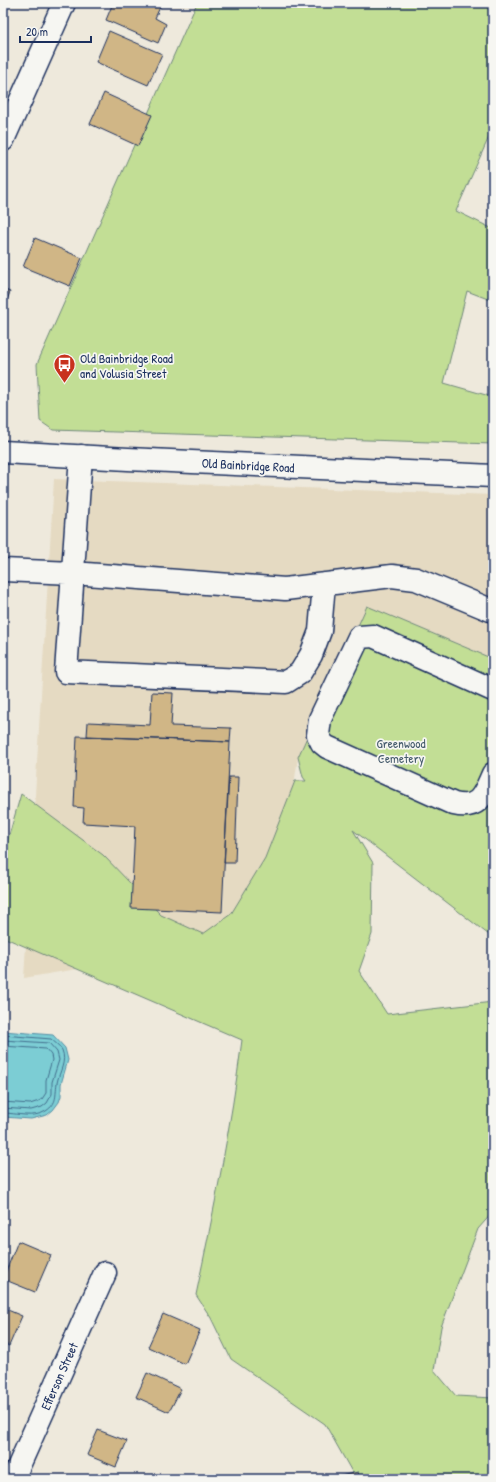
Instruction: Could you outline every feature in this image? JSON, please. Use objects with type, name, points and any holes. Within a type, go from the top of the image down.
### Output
[{"type":"main road","points":[[3,140],[64,3]]},
{"type":"main road","name":"Old Bainbridge Road","points":[[3,452],[493,476]]},
{"type":"main road","points":[[81,456],[66,672],[286,682],[300,672],[311,655],[320,631],[324,584]]},
{"type":"main road","points":[[3,570],[73,573],[285,589],[392,576],[416,579],[493,611]]},
{"type":"main road","points":[[493,690],[374,636],[359,637],[320,719],[318,734],[322,742],[327,747],[454,804],[463,806],[471,805],[478,801],[484,795],[493,774]]},
{"type":"main road","name":"Efferson Street","points":[[13,1479],[105,1273]]},
{"type":"shaded area","points":[[54,479],[493,495],[493,659],[367,606],[298,757],[273,936],[24,978]]},
{"type":"green space","points":[[197,3],[493,3],[493,128],[456,211],[493,229],[493,301],[467,291],[444,383],[493,397],[493,444],[53,430],[40,421],[37,364]]},
{"type":"green space","name":"Greenwood Cemetery","points":[[367,606],[493,659],[493,938],[353,830],[373,863],[372,934],[359,971],[387,1014],[493,1002],[493,1212],[478,1229],[441,1327],[434,1370],[456,1396],[493,1398],[493,1479],[356,1479],[325,1424],[231,1359],[211,1318],[196,1295],[222,1168],[242,1040],[3,937],[3,856],[21,794],[103,855],[161,915],[203,934],[231,914],[265,858],[295,781],[306,781],[303,777],[298,757]]},
{"type":"water","points":[[3,1031],[53,1035],[65,1048],[68,1060],[61,1084],[61,1096],[59,1102],[47,1115],[31,1119],[3,1117]]},
{"type":"building","points":[[113,3],[156,3],[161,5],[155,18],[166,24],[158,43],[106,20]]},
{"type":"building","points":[[109,31],[162,54],[148,85],[96,62]]},
{"type":"building","points":[[104,93],[152,115],[138,146],[90,124]]},
{"type":"building","points":[[35,238],[82,258],[70,286],[23,267]]},
{"type":"building","points":[[3,289],[10,292],[3,311]]},
{"type":"building","points":[[152,692],[173,693],[171,726],[231,728],[230,742],[87,736],[88,722],[150,725]]},
{"type":"building","points":[[77,736],[230,742],[222,912],[131,908],[135,826],[83,823],[84,808],[74,807]]},
{"type":"building","points":[[229,777],[238,777],[235,863],[224,863]]},
{"type":"building","points":[[18,1241],[51,1255],[35,1292],[3,1279]]},
{"type":"building","points":[[3,1308],[22,1316],[9,1346],[3,1343]]},
{"type":"building","points":[[163,1314],[200,1330],[185,1364],[148,1347]]},
{"type":"building","points":[[147,1373],[181,1389],[169,1412],[136,1397]]},
{"type":"building","points":[[98,1430],[127,1441],[116,1467],[87,1455]]},
{"type":"building","points":[[358,1472],[360,1479],[327,1479]]},
{"type":"place","name":"Old Bainbridge Road and Volusia Street","points":[[65,384]]}]
